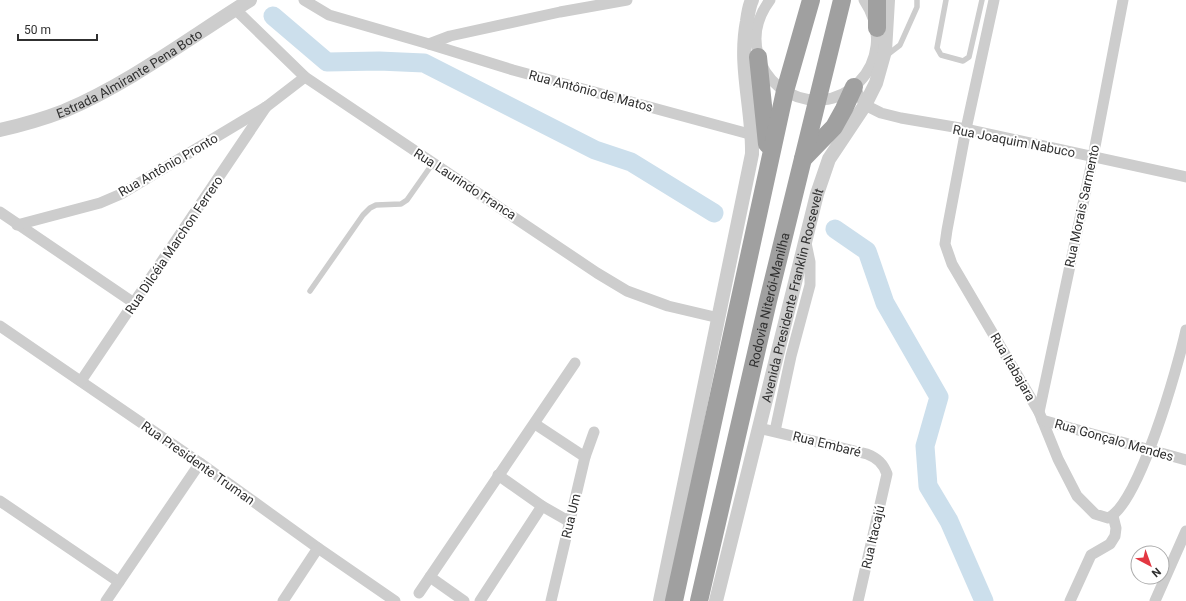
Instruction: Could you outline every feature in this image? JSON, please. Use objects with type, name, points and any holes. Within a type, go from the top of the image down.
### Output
[{"type":"highway","points":[[674,601],[785,91],[811,0]]},
{"type":"highway","name":"Rodovia Niterói-Manilha","points":[[699,601],[842,0]]},
{"type":"highway","points":[[877,0],[877,28]]},
{"type":"highway","points":[[758,57],[768,166]]},
{"type":"highway","points":[[803,159],[834,127],[854,87]]},
{"type":"street","name":"Estrada Almirante Pena Boto","points":[[0,130],[33,122],[64,111],[89,99],[141,70],[250,0]]},
{"type":"street","name":"Rua Antônio de Matos","points":[[304,0],[329,15],[512,70],[753,135]]},
{"type":"street","points":[[429,44],[450,36],[560,12],[626,0]]},
{"type":"street","points":[[770,0],[761,13],[756,35],[758,57],[768,76],[785,91],[803,98],[817,100],[834,97],[854,87],[862,79],[872,64],[877,47],[877,28],[872,12],[864,0]]},
{"type":"street","name":"Avenida Presidente Franklin Roosevelt","points":[[716,601],[821,181],[830,159],[865,105],[876,82],[883,57],[887,26],[888,0]]},
{"type":"street","name":"Rua Itabajara","points":[[994,0],[966,130],[947,230],[946,244],[948,255],[1040,416],[1077,496],[1095,514],[1108,518],[1113,516]]},
{"type":"street","name":"Rua Morais Sarmento","points":[[1040,416],[1123,0]]},
{"type":"street","points":[[751,2],[761,13]]},
{"type":"street","points":[[660,601],[752,154],[753,135],[743,56],[751,2]]},
{"type":"street","name":"Rua Laurindo Franca","points":[[235,9],[305,77],[627,291],[668,306],[719,318]]},
{"type":"street","name":"Rua Antônio Pronto","points":[[17,225],[100,203],[121,194],[266,108],[305,77]]},
{"type":"street","points":[[854,87],[865,105]]},
{"type":"street","name":"Rua Joaquim Nabuco","points":[[865,105],[881,113],[901,118],[966,130],[1186,177]]},
{"type":"street","name":"Rua Dilcéia Marchon Ferrero","points":[[81,381],[266,108]]},
{"type":"street","points":[[0,212],[17,225],[134,303]]},
{"type":"street","points":[[775,432],[810,285],[810,262],[805,241]]},
{"type":"street","name":"Rua Presidente Truman","points":[[0,326],[200,463],[389,599]]},
{"type":"street","points":[[1070,601],[1091,555],[1110,544],[1115,536],[1116,528],[1113,516],[1123,505],[1149,449],[1172,387],[1186,330]]},
{"type":"street","points":[[419,593],[576,363]]},
{"type":"street","name":"Rua Gonçalo Mendes","points":[[1040,416],[1186,460]]},
{"type":"street","points":[[535,424],[585,457]]},
{"type":"street","name":"Rua Embaré","points":[[759,428],[867,454],[881,462],[888,474]]},
{"type":"street","name":"Rua Um","points":[[552,601],[585,457],[594,432]]},
{"type":"street","points":[[106,601],[200,463]]},
{"type":"street","name":"Rua Itacajú","points":[[858,601],[888,474]]},
{"type":"street","points":[[498,476],[542,506],[570,522]]},
{"type":"street","points":[[0,500],[119,582]]},
{"type":"street","points":[[480,601],[542,506]]},
{"type":"street","points":[[1155,601],[1186,531]]},
{"type":"street","points":[[283,601],[318,548]]},
{"type":"street","points":[[430,577],[464,601]]},
{"type":"lane","points":[[883,57],[900,45],[917,7],[917,0]]},
{"type":"lane","points":[[946,0],[937,48],[941,55],[963,61],[969,57],[982,0]]},
{"type":"lane","points":[[310,291],[363,215],[376,205],[401,204],[407,200],[433,163]]},
{"type":"waterway","points":[[273,16],[327,62],[379,61],[424,63],[595,150],[631,162],[714,213]]},
{"type":"waterway","points":[[835,229],[867,251],[885,303],[939,397],[925,446],[928,486],[949,521],[984,601]]}]
